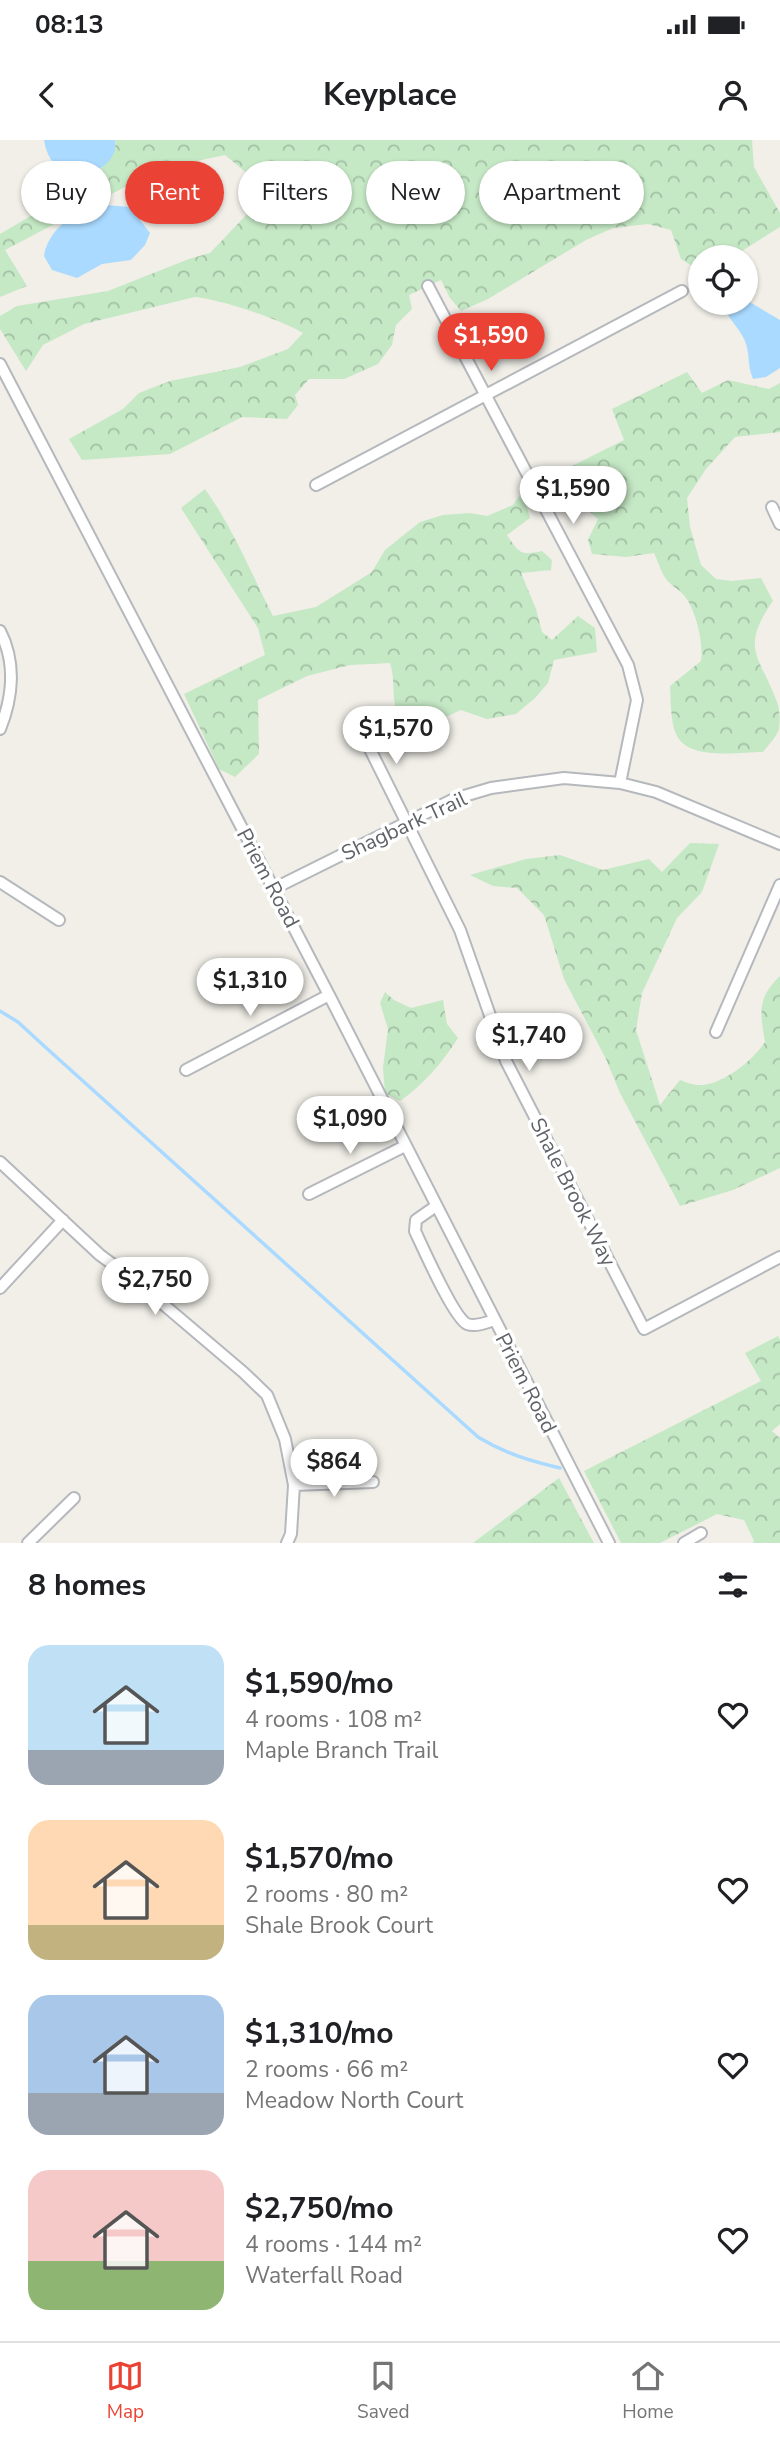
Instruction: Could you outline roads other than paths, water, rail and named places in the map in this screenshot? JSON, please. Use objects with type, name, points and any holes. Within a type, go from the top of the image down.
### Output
[{"type":"street","points":[[428,286],[628,665],[637,700],[620,783]]},
{"type":"street","points":[[316,485],[681,291]]},
{"type":"street","name":"Priem Road","points":[[0,365],[329,995],[609,1543]]},
{"type":"street","points":[[772,507],[780,524]]},
{"type":"street","points":[[0,631],[8,647],[12,671],[5,716],[0,729]]},
{"type":"street","name":"Shale Brook Way","points":[[358,725],[460,930],[506,1061],[644,1329],[780,1256]]},
{"type":"street","name":"Shagbark Trail","points":[[273,889],[454,799],[491,788],[564,778],[620,783],[656,792],[780,844]]},
{"type":"street","points":[[0,882],[59,920]]},
{"type":"street","points":[[716,1032],[780,885]]},
{"type":"street","points":[[186,1070],[329,995]]},
{"type":"street","points":[[309,1194],[405,1146]]},
{"type":"street","points":[[0,1162],[100,1255],[137,1282],[267,1395],[285,1439],[294,1485],[291,1535],[287,1543]]},
{"type":"street","points":[[436,1206],[416,1220],[415,1231],[464,1322],[470,1325],[494,1320]]},
{"type":"street","points":[[0,1288],[63,1220]]},
{"type":"street","points":[[294,1485],[373,1482]]},
{"type":"street","points":[[27,1543],[74,1498]]},
{"type":"street","points":[[684,1543],[701,1533]]},
{"type":"water","points":[[44,140],[115,140],[113,155],[109,161],[52,161]]},
{"type":"water","points":[[111,205],[125,207],[125,224],[143,224],[150,233],[145,245],[131,260],[102,264],[77,278],[52,270],[44,256],[51,237],[63,224],[111,224]]},
{"type":"water","points":[[758,307],[780,320],[780,368],[766,377],[753,379],[748,350],[740,331],[728,315],[758,315]]},
{"type":"waterway","points":[[0,1011],[18,1022],[478,1437],[517,1456],[560,1468]]}]
